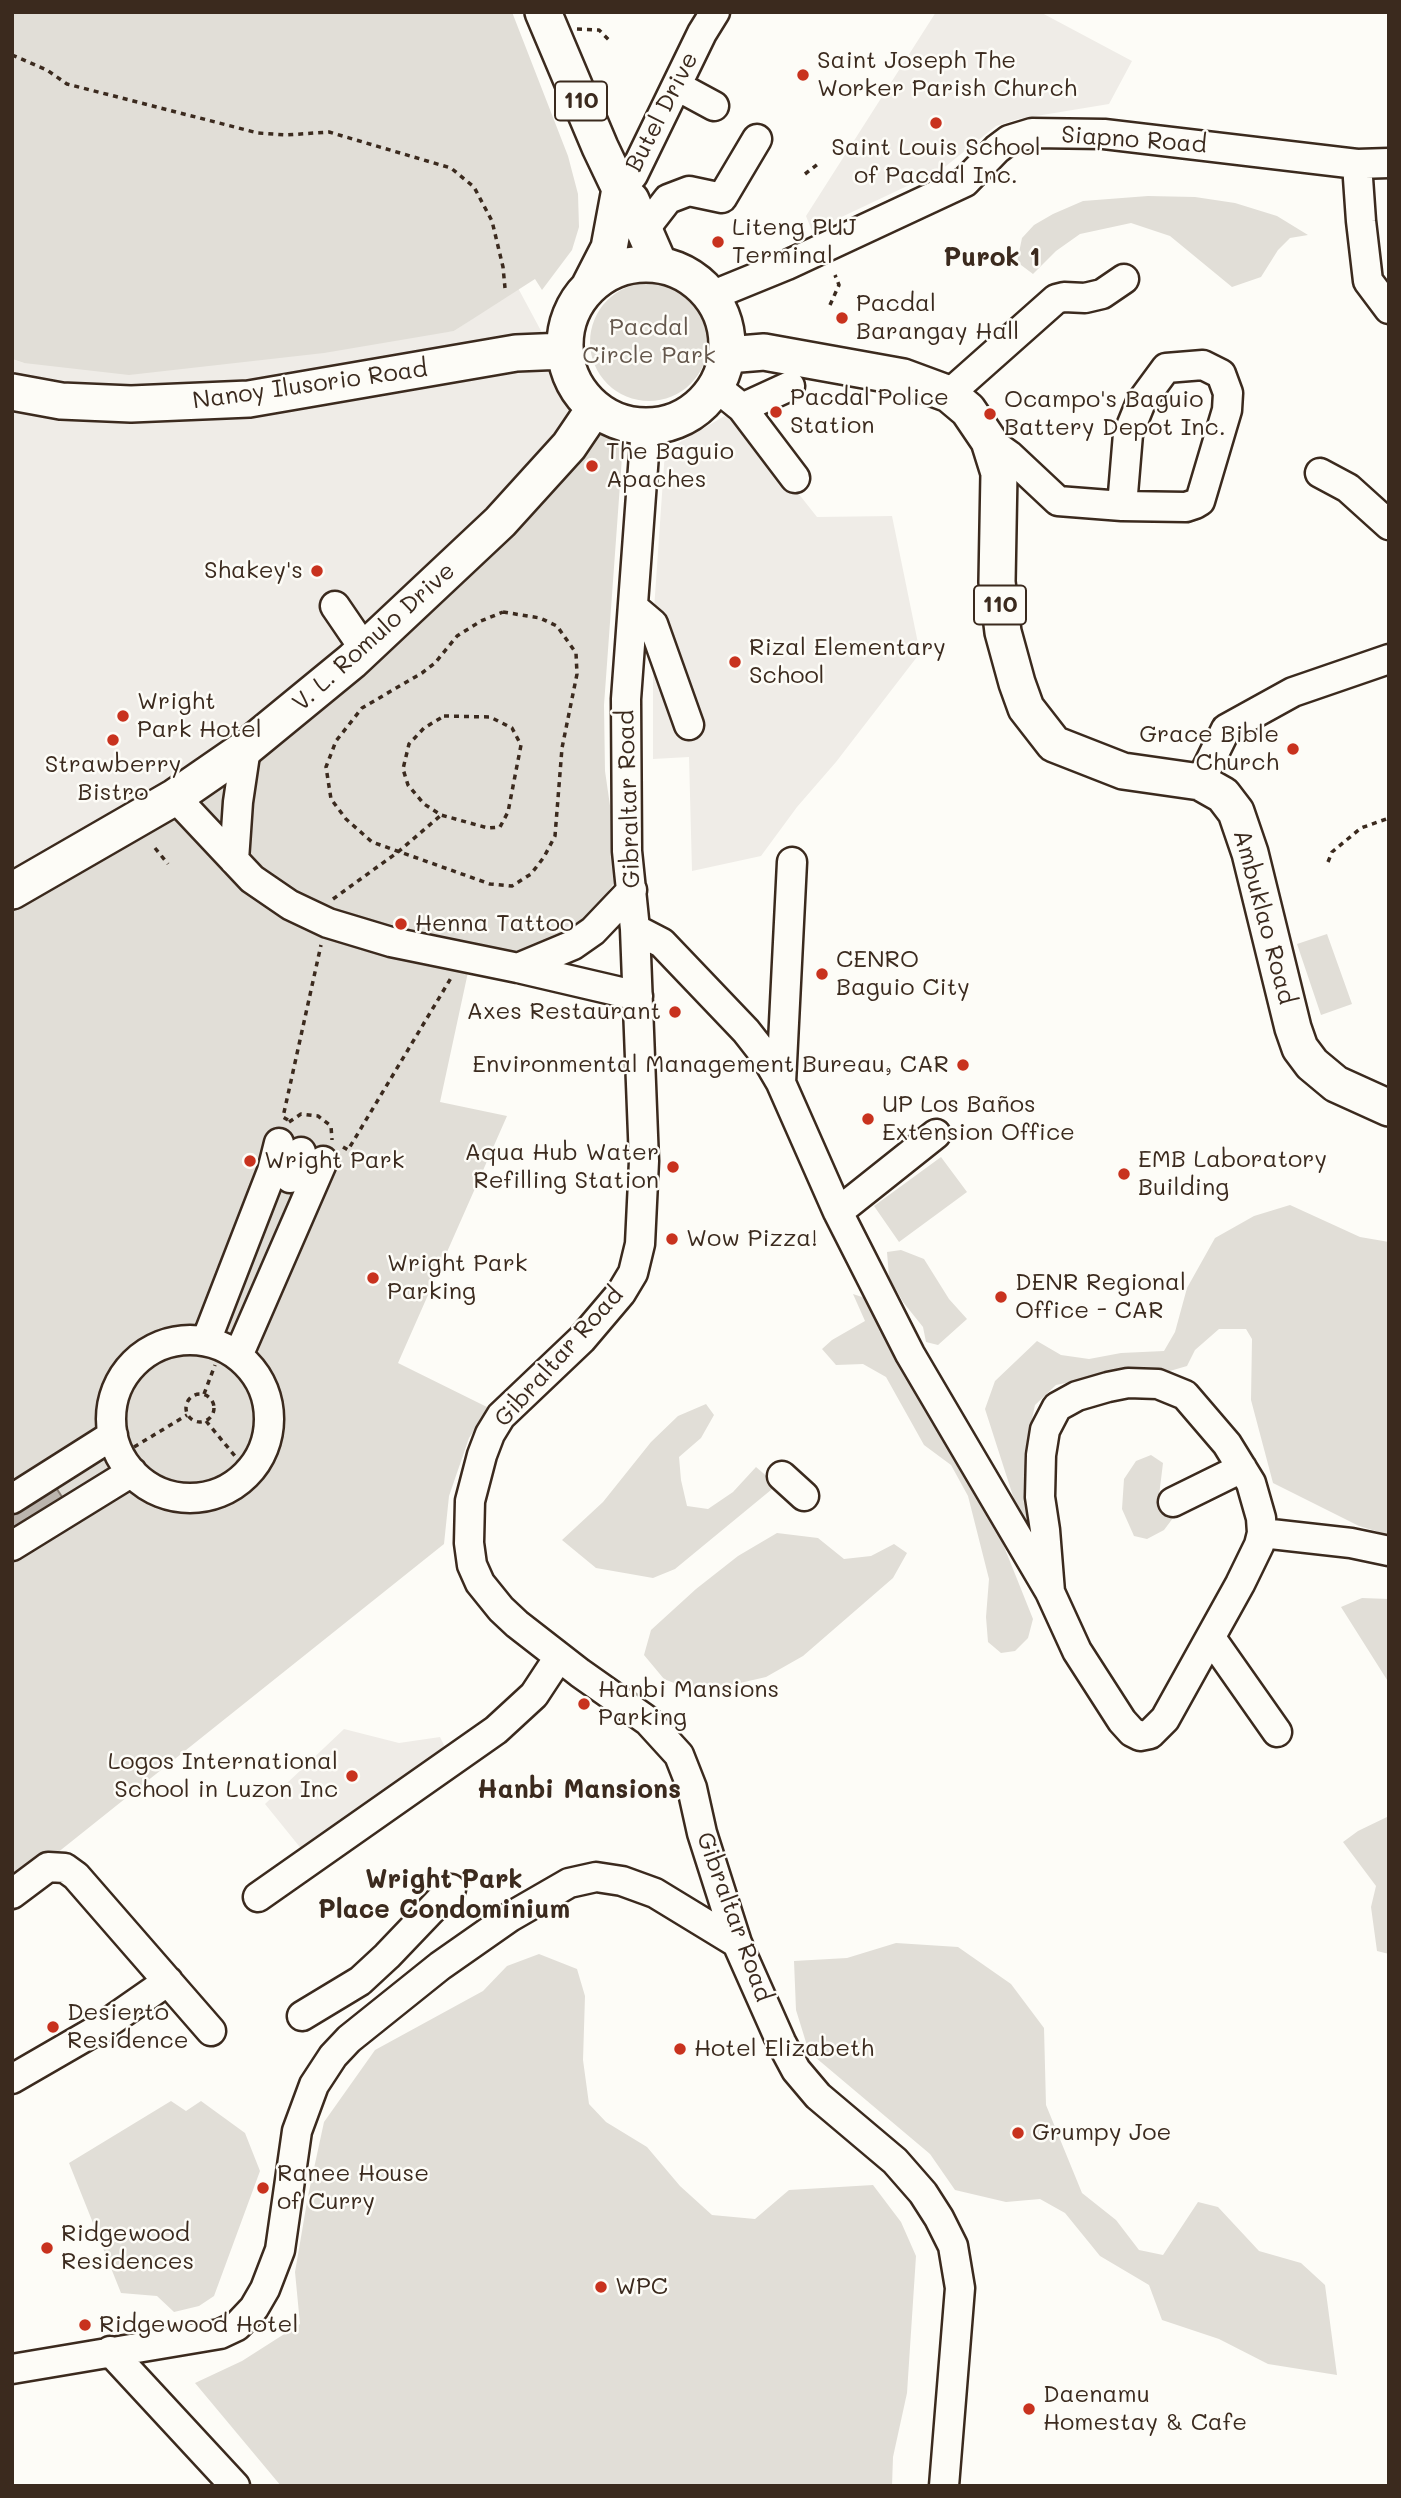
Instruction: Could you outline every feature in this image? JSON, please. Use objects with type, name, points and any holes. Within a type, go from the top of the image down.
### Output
[{"type":"main road","name":"110","points":[[543,12],[620,189],[631,200],[659,264]]},
{"type":"main road","points":[[589,286],[621,267],[640,264],[659,264],[682,272],[698,282],[711,296],[724,324],[728,383],[691,414],[669,424],[646,427],[618,422],[594,409],[579,393],[569,373],[565,351],[574,307],[589,286],[609,248],[620,189]]},
{"type":"main road","name":"Nanoy Ilusorio Road","points":[[12,391],[61,401],[131,404],[249,399],[516,354],[565,351]]},
{"type":"main road","name":"Ambuklao Road","points":[[728,383],[764,352],[903,377],[949,394],[968,410],[989,441],[999,473],[997,582],[1003,632],[1026,708],[1054,744],[1123,771],[1200,782],[1223,795],[1236,812],[1243,831],[1300,1048],[1312,1064],[1336,1084],[1389,1108]]},
{"type":"main road","name":"V. L. Romulo Drive","points":[[12,891],[175,797],[246,748],[365,650],[509,513],[569,446],[594,409]]},
{"type":"street","name":"Butel Drive","points":[[620,189],[633,175],[709,23]]},
{"type":"street","points":[[677,86],[715,106]]},
{"type":"street","name":"Siapno Road","points":[[711,296],[787,265],[965,182],[1009,140],[1032,133],[1104,134],[1357,164],[1389,163]]},
{"type":"street","points":[[644,230],[668,199],[689,191],[722,198],[757,139]]},
{"type":"street","points":[[1357,164],[1368,281],[1389,309]]},
{"type":"street","points":[[949,394],[1056,299],[1085,298],[1102,294],[1124,279]]},
{"type":"street","points":[[989,441],[1010,456],[1058,502],[1122,506],[1186,507],[1200,501],[1227,410],[1228,393],[1221,374],[1203,366],[1166,368],[1141,402],[1129,434],[1122,506]]},
{"type":"street","points":[[728,383],[790,386]]},
{"type":"street","points":[[728,383],[795,478]]},
{"type":"street","name":"Gibraltar Road","points":[[646,427],[626,699],[626,826],[635,929],[644,1161],[640,1244],[632,1273],[621,1293],[582,1339],[501,1416],[482,1455],[470,1502],[469,1543],[472,1565],[480,1583],[517,1624],[648,1721],[679,1755],[692,1788],[702,1833],[737,1943],[780,2042],[796,2070],[818,2096],[895,2161],[923,2193],[939,2218],[953,2246],[960,2288],[944,2486]]},
{"type":"street","points":[[1320,473],[1348,488],[1389,525]]},
{"type":"street","points":[[335,606],[365,650]]},
{"type":"street","points":[[633,607],[653,624],[689,725]]},
{"type":"street","points":[[1200,782],[1226,729],[1293,692],[1381,662],[1389,639]]},
{"type":"street","points":[[234,860],[238,802],[246,748]]},
{"type":"street","points":[[175,797],[252,879],[317,927],[328,923],[391,942],[638,996]]},
{"type":"street","points":[[781,1083],[792,862]]},
{"type":"street","points":[[519,968],[573,945],[593,931],[632,890]]},
{"type":"street","points":[[635,929],[662,943],[746,1031],[764,1054],[781,1083],[838,1212],[910,1354],[1050,1592],[1077,1651],[1105,1697],[1132,1732],[1150,1734],[1159,1727],[1240,1584],[1262,1533],[1261,1518],[1251,1483],[1227,1444],[1185,1395],[1158,1384],[1128,1383],[1108,1387],[1077,1396],[1057,1406],[1045,1430],[1041,1455],[1041,1497],[1050,1592]]},
{"type":"street","points":[[838,1212],[936,1134]]},
{"type":"street","points":[[206,1341],[291,1179],[301,1152],[238,1356]]},
{"type":"street","points":[[184,1340],[206,1341],[238,1356],[256,1375],[267,1399],[269,1425],[263,1451],[249,1473],[228,1489],[203,1498],[177,1497],[152,1489],[122,1454],[112,1413],[117,1391],[128,1372],[143,1356],[163,1345],[184,1340]]},
{"type":"street","points":[[12,1499],[122,1454]]},
{"type":"street","points":[[12,1546],[122,1454]]},
{"type":"street","points":[[1173,1502],[1242,1468]]},
{"type":"street","points":[[782,1476],[804,1496]]},
{"type":"street","points":[[1262,1533],[1351,1543],[1389,1551]]},
{"type":"street","points":[[1211,1638],[1278,1732]]},
{"type":"street","points":[[258,1897],[496,1730],[534,1695],[559,1657]]},
{"type":"street","points":[[12,1894],[48,1867],[65,1868],[85,1885],[211,2031]]},
{"type":"street","points":[[12,2369],[220,2334],[237,2326],[254,2308],[265,2289],[280,2250],[297,2131],[314,2085],[333,2056],[349,2039],[407,1992],[510,1917],[569,1883],[596,1877],[622,1881],[655,1893],[737,1943]]},
{"type":"street","points":[[302,2016],[360,1981],[451,1889]]},
{"type":"street","points":[[12,2079],[102,2027],[168,1981]]},
{"type":"street","points":[[360,1981],[383,1983],[407,1992]]},
{"type":"street","points":[[110,2351],[235,2486]]},
{"type":"path","points":[[573,32],[577,29],[599,30],[609,40]]},
{"type":"path","points":[[12,55],[47,70],[67,84],[93,91],[258,133],[286,135],[329,132],[450,168],[474,187],[492,221],[505,288]]},
{"type":"path","points":[[805,174],[818,164]]},
{"type":"path","points":[[832,302],[839,285],[835,275]]},
{"type":"path","points":[[503,612],[522,613],[557,626],[576,653],[577,674],[562,748],[555,836],[544,858],[531,874],[512,886],[490,884],[398,852],[372,842],[346,819],[331,799],[327,767],[336,741],[362,708],[422,673],[435,663],[457,636],[481,621],[503,612]]},
{"type":"path","points":[[444,716],[490,717],[512,729],[521,745],[508,812],[500,827],[488,828],[441,815],[424,804],[408,785],[403,769],[409,744],[424,728],[444,716]]},
{"type":"path","points":[[441,815],[317,927],[283,1117],[290,1121],[306,1113],[318,1116],[331,1126],[331,1142],[348,1150],[451,978]]},
{"type":"path","points":[[1328,862],[1332,852],[1361,828],[1389,818]]},
{"type":"path","points":[[155,848],[168,864]]},
{"type":"path","points":[[203,1394],[210,1377]]},
{"type":"path","points":[[203,1394],[214,1403],[212,1416],[206,1421],[196,1422],[188,1414],[187,1402],[191,1397],[203,1394]]},
{"type":"path","points":[[122,1454],[188,1414]]},
{"type":"path","points":[[206,1421],[249,1473]]},
{"type":"shaded area","name":"Saint Louis School of Pacdal Inc.","points":[[936,12],[1040,12],[1132,61],[1109,104],[1018,119],[996,126],[941,170],[812,231],[806,216]]},
{"type":"shaded area","points":[[518,288],[597,435],[536,511],[438,606],[216,793],[12,911],[12,359],[24,363],[454,331]]},
{"type":"shaded area","name":"Rizal Elementary School","points":[[733,411],[817,517],[892,516],[920,653],[761,856],[692,871],[689,757],[653,759],[653,624],[665,451]]},
{"type":"shaded area","points":[[53,1483],[64,1500],[12,1533],[12,1509]]},
{"type":"shaded area","name":"Logos International School in Luzon Inc","points":[[344,1729],[399,1743],[440,1737],[446,1749],[303,1851],[265,1804]]},
{"type":"green space","points":[[12,12],[512,12],[568,156],[578,194],[579,227],[572,250],[542,290],[535,279],[454,331],[324,353],[129,375],[24,363],[12,359]]},
{"type":"green space","points":[[1148,196],[1195,197],[1235,203],[1277,216],[1308,235],[1290,238],[1278,250],[1261,277],[1232,287],[1170,236],[1131,223],[1080,234],[1056,251],[1033,274],[1017,262],[1022,238],[1034,225],[1053,214],[1083,201]]},
{"type":"green space","name":"Pacdal Circle Park","points":[[649,283],[672,287],[691,300],[704,319],[708,342],[704,365],[691,384],[672,397],[649,401],[626,397],[607,384],[594,365],[590,342],[594,319],[607,300],[626,287]]},
{"type":"green space","name":"Wright Park","points":[[597,435],[610,436],[620,443],[622,457],[604,705],[605,771],[620,875],[598,905],[565,940],[525,952],[473,949],[440,1102],[507,1116],[398,1363],[489,1408],[469,1438],[449,1496],[444,1544],[12,1889],[12,911],[216,793],[438,606],[536,511]]},
{"type":"green space","points":[[1327,934],[1352,1004],[1321,1015],[1297,944]]},
{"type":"green space","points":[[941,1157],[967,1192],[899,1242],[874,1206]]},
{"type":"green space","points":[[1290,1205],[1360,1237],[1389,1242],[1389,1535],[1359,1526],[1273,1483],[1251,1400],[1252,1339],[1246,1329],[1219,1329],[1195,1350],[1187,1366],[1163,1373],[1124,1371],[1056,1385],[1035,1405],[1024,1455],[1030,1528],[1021,1521],[985,1409],[995,1381],[1037,1341],[1061,1355],[1089,1359],[1121,1353],[1164,1351],[1175,1332],[1187,1288],[1215,1238],[1254,1216]]},
{"type":"green space","points":[[901,1250],[924,1259],[949,1299],[967,1319],[938,1345],[926,1342],[923,1327],[903,1302],[889,1277],[887,1252]]},
{"type":"green space","points":[[853,1294],[871,1300],[993,1519],[1033,1619],[1028,1638],[1015,1651],[1001,1653],[988,1642],[986,1617],[989,1579],[968,1496],[951,1465],[924,1445],[886,1377],[863,1364],[836,1365],[822,1349],[865,1321]]},
{"type":"green space","points":[[706,1404],[714,1415],[701,1438],[679,1457],[687,1506],[708,1509],[733,1492],[756,1467],[777,1485],[675,1569],[653,1578],[596,1568],[562,1540],[603,1502],[651,1442],[678,1416]]},
{"type":"green space","points":[[1151,1455],[1163,1463],[1158,1504],[1173,1518],[1164,1530],[1147,1539],[1134,1536],[1122,1509],[1124,1479],[1136,1461]]},
{"type":"green space","points":[[777,1533],[818,1538],[844,1559],[871,1556],[894,1544],[907,1553],[893,1578],[803,1656],[766,1677],[727,1686],[684,1687],[664,1679],[644,1655],[651,1630],[738,1556]]},
{"type":"green space","points":[[1362,1598],[1389,1599],[1389,1683],[1341,1607]]},
{"type":"green space","points":[[1389,1816],[1389,1954],[1377,1951],[1371,1907],[1376,1886],[1343,1842],[1358,1831]]},
{"type":"green space","points":[[896,1943],[958,1947],[1011,1984],[1044,2028],[1046,2105],[1082,2193],[1116,2220],[1139,2250],[1163,2255],[1198,2202],[1218,2207],[1259,2251],[1301,2263],[1325,2285],[1337,2375],[1268,2364],[1219,2339],[1162,2320],[1149,2285],[1100,2256],[1065,2213],[1040,2199],[1006,2202],[955,2190],[930,2154],[809,2052],[796,2010],[794,1961],[847,1958]]},
{"type":"green space","points":[[539,1954],[577,1969],[585,1996],[583,2060],[589,2104],[606,2122],[647,2147],[680,2186],[712,2215],[755,2219],[789,2190],[873,2185],[901,2222],[916,2256],[907,2393],[893,2457],[892,2486],[281,2486],[195,2383],[242,2361],[300,2324],[295,2272],[324,2122],[375,2050],[483,1991],[507,1966]]},
{"type":"green space","points":[[171,2101],[186,2111],[201,2101],[245,2133],[260,2171],[214,2296],[199,2306],[174,2312],[157,2296],[121,2293],[69,2163]]},
{"type":"place","name":"Saint Joseph The Worker Parish Church","points":[[803,75]]},
{"type":"place","name":"Saint Louis School of Pacdal Inc.","points":[[936,123]]},
{"type":"place","name":"Liteng PUJ Terminal","points":[[718,242]]},
{"type":"place","name":"Pacdal Barangay Hall","points":[[842,318]]},
{"type":"place","name":"Pacdal Police Station","points":[[776,412]]},
{"type":"place","name":"Ocampo's Baguio Battery Depot Inc.","points":[[990,414]]},
{"type":"place","name":"The Baguio Apaches","points":[[592,466]]},
{"type":"place","name":"Shakey's","points":[[317,571]]},
{"type":"place","name":"Rizal Elementary School","points":[[735,662]]},
{"type":"place","name":"Wright Park Hotel","points":[[123,716]]},
{"type":"place","name":"Strawberry Bistro","points":[[113,740]]},
{"type":"place","name":"Grace Bible Church","points":[[1293,749]]},
{"type":"place","name":"Henna Tattoo","points":[[401,924]]},
{"type":"place","name":"CENRO Baguio City","points":[[822,974]]},
{"type":"place","name":"Axes Restaurant","points":[[675,1012]]},
{"type":"place","name":"Environmental Management Bureau, CAR","points":[[963,1065]]},
{"type":"place","name":"UP Los Baños Extension Office","points":[[868,1119]]},
{"type":"place","name":"Wright Park","points":[[250,1161]]},
{"type":"place","name":"Aqua Hub Water Refilling Station","points":[[673,1167]]},
{"type":"place","name":"EMB Laboratory Building","points":[[1124,1174]]},
{"type":"place","name":"Wow Pizza!","points":[[672,1239]]},
{"type":"place","name":"Wright Park Parking","points":[[373,1278]]},
{"type":"place","name":"DENR Regional Office - CAR","points":[[1001,1297]]},
{"type":"place","name":"Hanbi Mansions Parking","points":[[584,1704]]},
{"type":"place","name":"Logos International School in Luzon Inc","points":[[352,1776]]},
{"type":"place","name":"Desierto Residence","points":[[53,2027]]},
{"type":"place","name":"Hotel Elizabeth","points":[[680,2049]]},
{"type":"place","name":"Grumpy Joe","points":[[1018,2133]]},
{"type":"place","name":"Ranee House of Curry","points":[[263,2188]]},
{"type":"place","name":"Ridgewood Residences","points":[[47,2248]]},
{"type":"place","name":"WPC","points":[[601,2287]]},
{"type":"place","name":"Ridgewood Hotel","points":[[85,2325]]},
{"type":"place","name":"Daenamu Homestay & Cafe","points":[[1029,2409]]},
{"type":"district","name":"Purok 1","points":[[992,258]]},
{"type":"district","name":"Hanbi Mansions","points":[[579,1790]]},
{"type":"district","name":"Wright Park Place Condominium","points":[[444,1895]]}]
